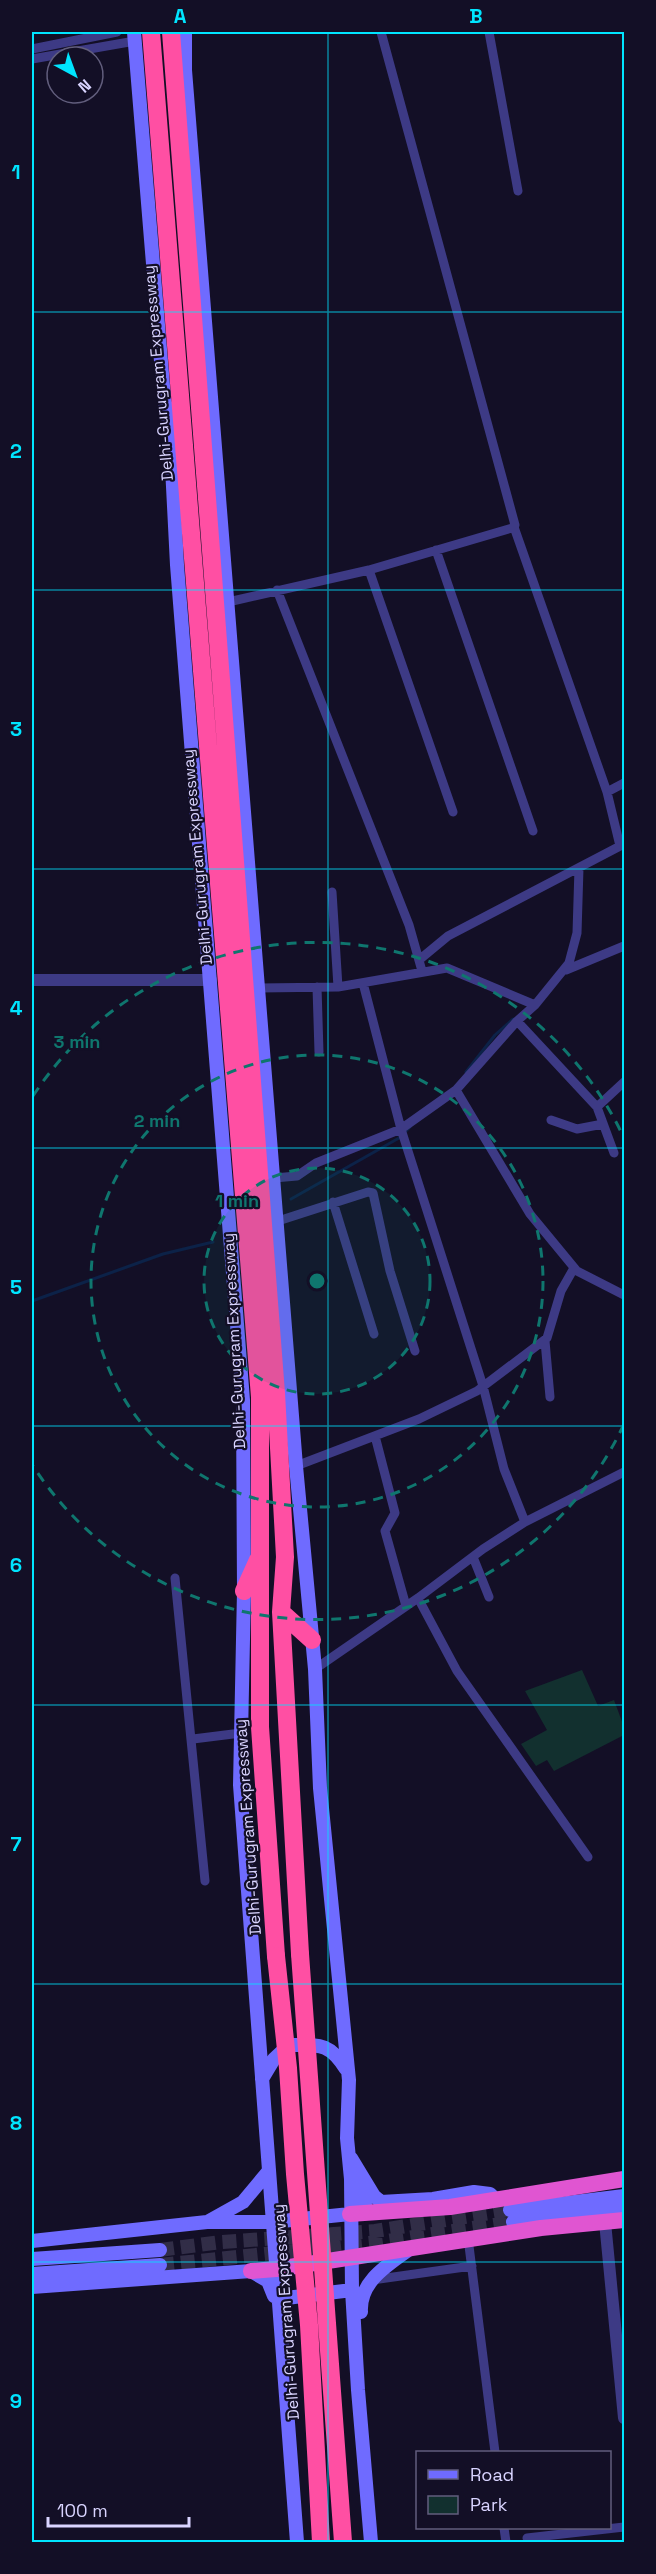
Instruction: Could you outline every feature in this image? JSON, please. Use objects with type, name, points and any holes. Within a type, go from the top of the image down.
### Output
[{"type":"highway","points":[[171,32],[265,1153],[285,1557],[281,1612],[300,1954],[343,2542]]},
{"type":"highway","name":"Delhi-Gurugram Expressway","points":[[140,35],[260,1397],[260,1728],[276,1956],[288,2068],[309,2325],[321,2542]]},
{"type":"highway","points":[[244,1491],[260,1513]]},
{"type":"highway","points":[[244,1591],[261,1554]]},
{"type":"highway","points":[[281,1612],[312,1640]]},
{"type":"highway","points":[[350,2214],[431,2209],[624,2179]]},
{"type":"highway","points":[[251,2271],[276,2270],[468,2238],[624,2220]]},
{"type":"main road","points":[[185,32],[185,70],[259,988],[265,1153],[274,1178],[278,1221],[296,1466],[315,1669],[320,1788],[347,2071],[352,2290],[371,2542]]},
{"type":"main road","points":[[140,35],[164,398],[170,428],[177,565],[243,1400],[244,1591],[240,1785],[297,2542]]},
{"type":"main road","points":[[262,2079],[274,2059],[289,2045],[322,2046],[332,2050],[347,2071]]},
{"type":"main road","points":[[348,2153],[374,2196],[381,2202],[433,2199],[474,2192],[490,2194],[496,2199]]},
{"type":"main road","points":[[207,2222],[243,2202],[268,2172]]},
{"type":"main road","points":[[351,2179],[369,2212]]},
{"type":"main road","points":[[624,2196],[512,2216],[624,2210]]},
{"type":"main road","points":[[32,2241],[207,2222],[272,2222],[350,2214]]},
{"type":"main road","points":[[357,2372],[364,2353],[361,2303],[365,2289],[372,2280],[413,2247]]},
{"type":"main road","points":[[32,2259],[160,2250]]},
{"type":"main road","points":[[32,2274],[159,2265]]},
{"type":"main road","points":[[32,2287],[251,2271],[268,2281],[278,2304]]},
{"type":"main road","points":[[278,2304],[352,2290]]},
{"type":"street","points":[[32,49],[117,32]]},
{"type":"street","points":[[381,32],[515,523],[514,527],[607,792],[622,845],[448,936],[419,960]]},
{"type":"street","points":[[489,32],[518,191]]},
{"type":"street","points":[[32,59],[140,35]]},
{"type":"street","points":[[228,602],[369,570],[514,527]]},
{"type":"street","points":[[436,550],[533,831]]},
{"type":"street","points":[[369,570],[453,812]]},
{"type":"street","points":[[277,590],[410,925],[422,971]]},
{"type":"street","points":[[607,792],[624,783]]},
{"type":"street","points":[[274,1178],[297,1176],[314,1164],[401,1129],[456,1090],[517,1021],[535,1005],[565,970],[573,956],[577,933],[579,868]]},
{"type":"street","points":[[332,892],[338,987]]},
{"type":"street","points":[[565,970],[624,946]]},
{"type":"street","points":[[259,988],[338,987],[422,971],[453,969],[473,981],[535,1005]]},
{"type":"street","points":[[32,980],[211,980]]},
{"type":"street","points":[[363,983],[401,1129],[483,1386],[504,1469],[525,1522]]},
{"type":"street","points":[[317,987],[319,1052]]},
{"type":"street","points":[[517,1021],[597,1107],[614,1153]]},
{"type":"street","points":[[597,1107],[624,1082]]},
{"type":"street","points":[[456,1090],[530,1214],[566,1255],[574,1268],[581,1274],[624,1295]]},
{"type":"street","points":[[551,1120],[577,1129],[603,1124]]},
{"type":"street","points":[[278,1221],[368,1192],[375,1195],[390,1271],[415,1351]]},
{"type":"street","points":[[333,1202],[374,1334]]},
{"type":"street","points":[[550,1397],[545,1341],[561,1291],[574,1268]]},
{"type":"street","points":[[296,1466],[461,1400],[545,1341]]},
{"type":"street","points":[[375,1436],[395,1513],[385,1531],[406,1606]]},
{"type":"street","points":[[315,1669],[525,1522],[624,1472]]},
{"type":"street","points":[[473,1557],[489,1597]]},
{"type":"street","points":[[175,1578],[193,1739],[205,1881]]},
{"type":"street","points":[[418,1598],[457,1671],[588,1857]]},
{"type":"street","points":[[193,1739],[241,1733]]},
{"type":"street","points":[[605,2222],[624,2418]]},
{"type":"street","points":[[468,2238],[495,2451]]},
{"type":"street","points":[[372,2280],[472,2266]]},
{"type":"street","points":[[527,2538],[606,2529]]},
{"type":"green space","points":[[582,1670],[598,1706],[614,1700],[624,1727],[624,1735],[554,1771],[547,1760],[536,1766],[521,1744],[547,1730],[525,1691]]},
{"type":"waterway","points":[[466,1072],[495,1035],[513,1019]]},
{"type":"waterway","points":[[291,1199],[399,1138],[410,1127]]},
{"type":"waterway","points":[[32,1301],[163,1254],[213,1242]]},
{"type":"tunnel","points":[[160,2250],[221,2242],[375,2231],[510,2210]]},
{"type":"tunnel","points":[[160,2265],[379,2242],[513,2222]]}]
